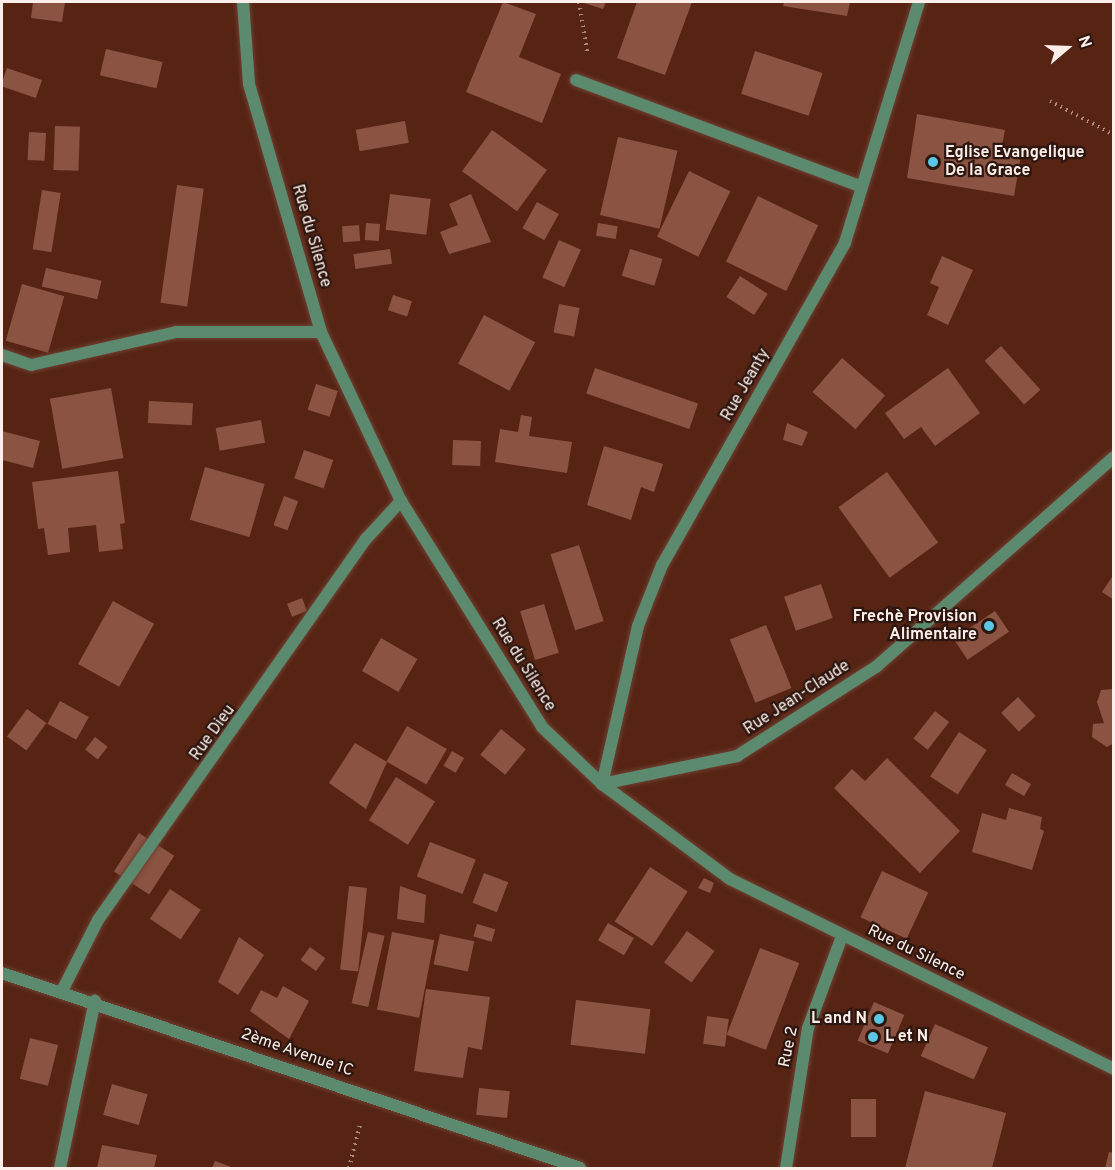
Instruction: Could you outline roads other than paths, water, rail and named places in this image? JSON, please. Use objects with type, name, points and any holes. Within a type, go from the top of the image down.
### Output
[{"type":"street","name":"Rue du Silence","points":[[243,2],[249,84],[321,332],[400,501],[542,727],[602,784],[730,879],[1113,1069]]},
{"type":"street","name":"Rue Jeanty","points":[[602,784],[638,626],[662,565],[845,243],[919,2]]},
{"type":"street","points":[[576,80],[862,187]]},
{"type":"street","points":[[2,355],[31,365],[176,332],[321,332]]},
{"type":"street","name":"Rue Jean-Claude","points":[[602,784],[737,756],[877,666],[1113,457]]},
{"type":"street","name":"Rue Dieu","points":[[62,991],[98,920],[249,711],[366,539],[400,501]]},
{"type":"street","name":"Rue 2","points":[[786,1168],[808,1028],[842,936]]},
{"type":"street","name":"2ème Avenue 1C","points":[[2,973],[95,1001],[580,1168]]},
{"type":"street","points":[[60,1168],[95,1001]]},
{"type":"place","name":"Eglise Evangelique De la Grace","points":[[933,162]]},
{"type":"place","name":"Frechè Provision Alimentaire","points":[[989,626]]},
{"type":"place","name":"L and N","points":[[879,1019]]},
{"type":"place","name":"L et N","points":[[873,1037]]}]
